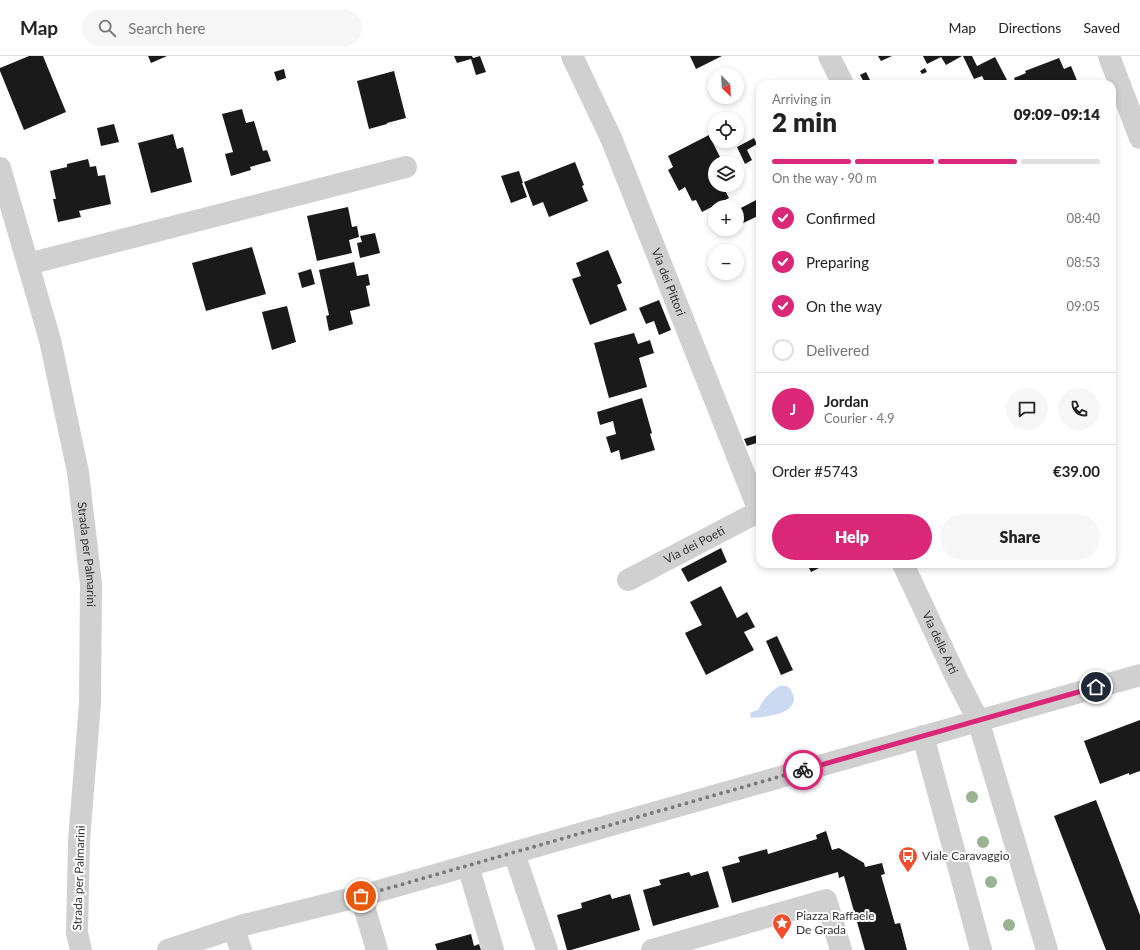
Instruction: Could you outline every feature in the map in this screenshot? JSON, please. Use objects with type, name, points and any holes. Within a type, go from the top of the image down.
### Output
[{"type":"street","name":"Via dei Pittori","points":[[572,56],[611,138],[756,501]]},
{"type":"street","points":[[829,56],[841,80]]},
{"type":"street","points":[[1109,56],[1140,138]]},
{"type":"street","points":[[28,264],[406,167]]},
{"type":"street","name":"Strada per Palmarini","points":[[0,168],[50,340],[78,472],[91,584],[90,703],[79,841],[77,933],[81,950]]},
{"type":"street","name":"Via dei Poeti","points":[[628,580],[756,513]]},
{"type":"street","name":"Via delle Arti","points":[[904,568],[978,720]]},
{"type":"street","points":[[168,950],[244,925],[361,896],[1140,675]]},
{"type":"street","points":[[978,720],[1046,950]]},
{"type":"street","points":[[923,736],[981,950]]},
{"type":"street","points":[[514,853],[547,950]]},
{"type":"street","points":[[468,866],[493,950]]},
{"type":"street","points":[[361,896],[377,950]]},
{"type":"street","points":[[652,950],[826,900],[841,950]]},
{"type":"street","points":[[234,929],[241,950]]},
{"type":"water","points":[[780,686],[787,686],[793,693],[793,704],[789,709],[777,714],[751,718],[750,713],[759,709],[767,696]]},
{"type":"building","points":[[29,56],[43,56],[66,112],[24,130],[0,68]]},
{"type":"building","points":[[148,56],[167,56],[151,63]]},
{"type":"building","points":[[454,56],[472,56],[473,58],[480,56],[486,72],[476,75],[471,59],[457,63]]},
{"type":"building","points":[[690,56],[722,56],[696,69]]},
{"type":"building","points":[[878,56],[892,56],[881,61]]},
{"type":"building","points":[[923,56],[962,56],[946,65],[941,57],[927,64]]},
{"type":"building","points":[[963,56],[972,56],[977,66],[995,57],[1007,80],[984,80],[982,76],[974,79]]},
{"type":"building","points":[[1059,58],[1064,69],[1071,66],[1077,80],[1015,80],[1014,78],[1026,73],[1025,71]]},
{"type":"building","points":[[925,68],[927,72],[922,74],[920,71]]},
{"type":"building","points":[[284,69],[286,78],[277,81],[274,72]]},
{"type":"building","points":[[394,71],[406,118],[369,129],[357,81]]},
{"type":"building","points":[[866,72],[870,80],[863,80],[860,75]]},
{"type":"building","points":[[242,109],[246,123],[254,121],[263,151],[267,150],[271,161],[250,167],[251,170],[231,176],[225,154],[233,152],[222,114]]},
{"type":"building","points":[[114,124],[119,142],[101,146],[97,128]]},
{"type":"building","points":[[173,134],[177,149],[183,147],[192,182],[151,193],[138,143]]},
{"type":"building","points":[[708,136],[708,148],[716,148],[720,156],[708,156],[708,192],[726,192],[729,198],[725,200],[708,200],[708,209],[702,212],[696,200],[692,201],[685,187],[679,191],[668,170],[673,167],[668,156]]},
{"type":"building","points":[[754,138],[756,145],[747,150],[752,160],[745,164],[744,156],[741,156],[737,148],[744,148],[744,143]]},
{"type":"building","points":[[88,159],[90,167],[96,166],[98,176],[105,175],[111,204],[79,211],[81,217],[58,222],[53,199],[56,199],[50,171],[67,167],[67,164]]},
{"type":"building","points":[[575,162],[584,185],[582,186],[588,201],[549,217],[543,202],[533,206],[524,182]]},
{"type":"building","points":[[519,171],[527,197],[511,203],[501,176]]},
{"type":"building","points":[[756,200],[756,217],[744,223],[744,206]]},
{"type":"building","points":[[348,207],[352,227],[357,226],[359,237],[349,240],[352,253],[317,261],[307,216]]},
{"type":"building","points":[[375,233],[380,253],[360,258],[357,243],[362,242],[360,236]]},
{"type":"building","points":[[252,247],[266,294],[206,311],[192,263]]},
{"type":"building","points":[[608,250],[622,283],[617,285],[627,310],[590,325],[572,279],[581,276],[576,263]]},
{"type":"building","points":[[354,262],[357,276],[368,274],[370,285],[366,286],[370,306],[350,311],[353,324],[329,331],[326,316],[329,315],[319,270]]},
{"type":"building","points":[[311,269],[315,284],[302,288],[298,273]]},
{"type":"building","points":[[659,300],[671,330],[659,335],[654,321],[646,324],[639,308]]},
{"type":"building","points":[[287,306],[296,342],[272,350],[262,312]]},
{"type":"building","points":[[634,333],[638,344],[650,340],[654,353],[639,358],[647,387],[609,398],[594,343]]},
{"type":"building","points":[[642,398],[652,433],[650,434],[655,450],[621,460],[619,450],[611,453],[606,437],[616,434],[613,421],[600,425],[597,412]]},
{"type":"building","points":[[756,435],[756,443],[747,446],[744,439]]},
{"type":"building","points":[[721,548],[727,562],[688,582],[681,569]]},
{"type":"building","points":[[809,568],[819,568],[811,572]]},
{"type":"building","points":[[721,586],[737,618],[747,612],[755,627],[744,632],[754,650],[706,675],[685,633],[702,625],[690,602]]},
{"type":"building","points":[[777,636],[793,670],[781,675],[766,641]]},
{"type":"building","points":[[1140,720],[1140,771],[1129,775],[1129,773],[1100,784],[1084,741]]},
{"type":"building","points":[[1096,800],[1140,915],[1140,950],[1106,950],[1054,816]]},
{"type":"building","points":[[826,831],[832,850],[839,848],[864,863],[865,867],[882,863],[885,874],[881,875],[895,924],[900,923],[907,950],[865,950],[844,876],[839,878],[838,872],[732,903],[722,867],[740,862],[738,857],[767,849],[768,854],[817,839],[816,835]]},
{"type":"building","points":[[708,871],[719,907],[653,926],[643,890],[661,885],[659,880],[689,872],[691,876]]},
{"type":"building","points":[[610,894],[612,899],[630,894],[640,930],[567,950],[557,915],[582,908],[581,903]]},
{"type":"building","points":[[471,934],[474,946],[479,944],[481,950],[437,950],[435,944]]},
{"type":"way so far","points":[[361,896],[803,770]]},
{"type":"place","name":"Viale Caravaggio","points":[[908,873]]},
{"type":"place","name":"Piazza Raffaele De Grada","points":[[782,940]]},
{"type":"route","points":[[803,770],[1096,687]]}]
